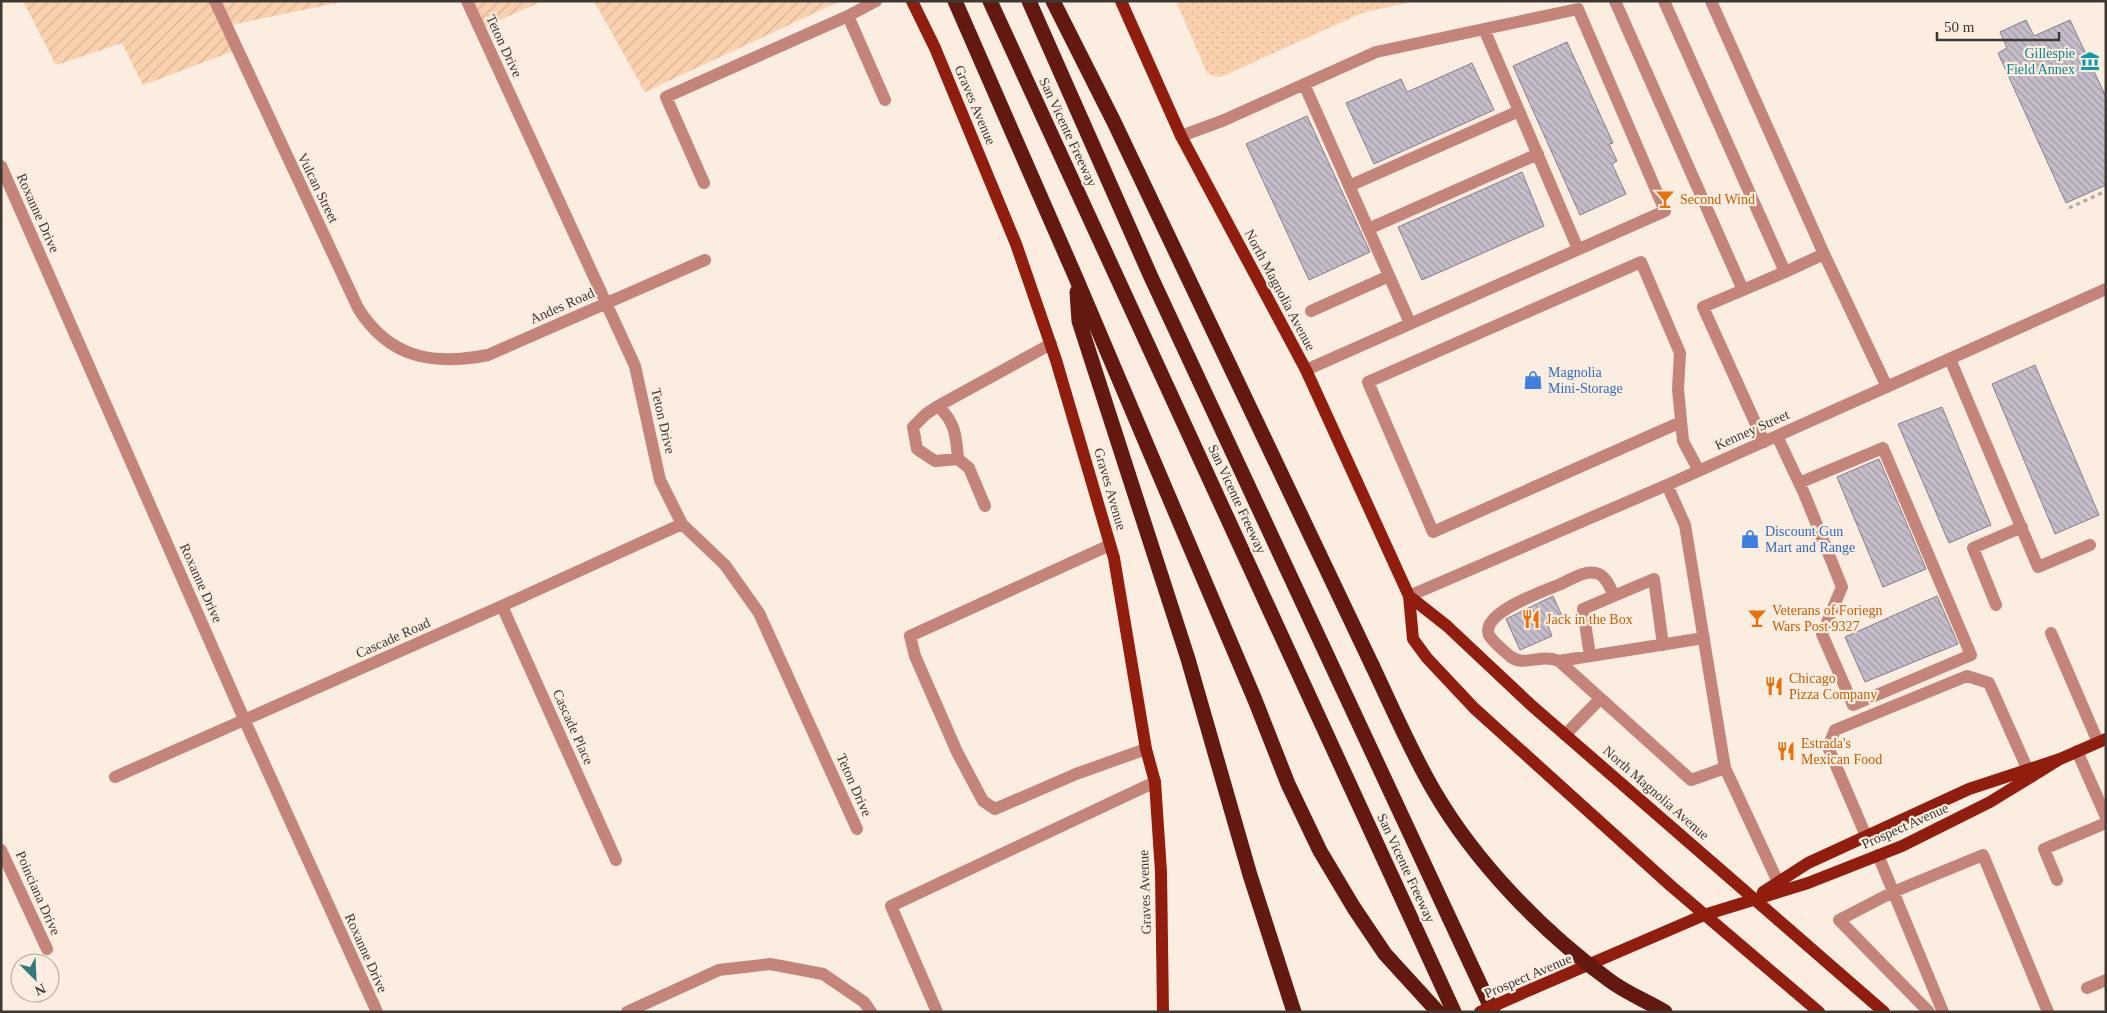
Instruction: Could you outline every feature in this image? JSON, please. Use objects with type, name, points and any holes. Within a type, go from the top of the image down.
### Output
[{"type":"highway","points":[[955,1],[1076,278],[1255,700],[1288,784],[1320,851],[1385,954],[1438,1012]]},
{"type":"highway","name":"San Vicente Freeway","points":[[990,1],[1454,1012]]},
{"type":"highway","name":"San Vicente Freeway","points":[[1028,1],[1151,277],[1493,1012]]},
{"type":"highway","points":[[1054,1],[1114,122],[1372,665],[1435,792],[1468,840],[1506,888],[1544,928],[1610,981],[1665,1012]]},
{"type":"highway","points":[[1076,278],[1079,320],[1188,659],[1250,875],[1294,1012]]},
{"type":"highway","points":[[1467,956],[1498,1012]]},
{"type":"main road","name":"Graves Avenue","points":[[912,1],[935,48],[1016,244],[1051,344],[1110,545],[1146,749],[1155,782],[1161,872],[1163,1012]]},
{"type":"main road","name":"North Magnolia Avenue","points":[[1121,1],[1181,136],[1306,370],[1409,596],[1413,638],[1442,677],[1704,915],[1819,1012]]},
{"type":"main road","name":"North Magnolia Avenue","points":[[1409,596],[1447,626],[1487,666],[1565,735],[1884,1012]]},
{"type":"main road","name":"Prospect Avenue","points":[[1480,1012],[1704,915],[1808,883],[1878,855],[1990,802],[2030,773],[2060,758],[2102,741]]},
{"type":"main road","name":"Prospect Avenue","points":[[1753,899],[1808,863],[1969,789],[2030,773]]},
{"type":"street","name":"Vulcan Street","points":[[215,1],[358,308],[376,332],[387,342],[406,352],[427,357]]},
{"type":"street","name":"Teton Drive","points":[[467,1],[635,366],[660,480],[682,524],[725,565],[759,613],[857,829]]},
{"type":"street","points":[[704,183],[666,97],[848,16],[876,1]]},
{"type":"street","points":[[1615,1],[1742,290]]},
{"type":"street","points":[[1664,1],[1785,272]]},
{"type":"street","points":[[1711,1],[1824,254],[1887,387]]},
{"type":"street","points":[[1181,136],[1376,52],[1578,9],[1665,211],[1306,370]]},
{"type":"street","points":[[848,16],[885,100]]},
{"type":"street","points":[[1484,29],[1578,249]]},
{"type":"street","points":[[1304,84],[1410,323]]},
{"type":"street","points":[[1349,186],[1520,111]]},
{"type":"street","points":[[1368,228],[1538,154]]},
{"type":"street","name":"Roxanne Drive","points":[[1,166],[244,719],[376,1012]]},
{"type":"street","points":[[1764,442],[1703,307],[1824,254]]},
{"type":"street","name":"Andes Road","points":[[427,357],[455,360],[488,355],[705,260]]},
{"type":"street","points":[[1681,422],[1433,532],[1368,382],[1641,262],[1680,353],[1678,389],[1683,441],[1699,471]]},
{"type":"street","points":[[1311,311],[1389,276]]},
{"type":"street","name":"Kenney Street","points":[[1409,596],[1699,471],[2106,289]]},
{"type":"street","points":[[986,506],[969,468],[958,459],[936,461],[917,449],[913,428],[926,414],[938,406],[1051,344]]},
{"type":"street","points":[[1950,359],[2038,567],[2090,545]]},
{"type":"street","points":[[938,406],[950,417],[956,438],[958,459]]},
{"type":"street","points":[[1778,436],[1842,587],[1822,634],[1853,705],[1971,655],[1883,448],[1799,483]]},
{"type":"street","points":[[1667,485],[1685,525],[1725,768],[1778,882]]},
{"type":"street","name":"Cascade Road","points":[[115,777],[502,606],[682,524]]},
{"type":"street","points":[[1996,605],[1973,548],[2022,527]]},
{"type":"street","points":[[1110,545],[910,636],[915,656],[957,752],[983,801],[996,809],[1076,774],[1146,749]]},
{"type":"street","points":[[1614,595],[1605,578],[1599,574],[1584,573],[1504,609],[1490,624],[1489,634],[1516,660],[1527,661],[1550,657],[1559,661],[1691,780],[1725,768]]},
{"type":"street","points":[[1590,656],[1583,609],[1654,579],[1664,644]]},
{"type":"street","name":"Cascade Place","points":[[502,606],[616,860]]},
{"type":"street","points":[[2051,633],[2102,741]]},
{"type":"street","points":[[1559,661],[1704,638]]},
{"type":"street","points":[[1866,836],[1828,747],[1835,730],[1967,676],[1989,683],[2030,773]]},
{"type":"street","points":[[1565,735],[1600,699]]},
{"type":"street","points":[[2077,751],[2106,817]]},
{"type":"street","points":[[937,1012],[891,906],[1155,782]]},
{"type":"street","points":[[2057,880],[2044,849],[2106,823]]},
{"type":"street","name":"Poinciana Drive","points":[[1,850],[47,949]]},
{"type":"street","points":[[1878,855],[1943,1012]]},
{"type":"street","points":[[1929,1012],[1839,920],[1893,892],[1983,855],[2048,1012]]},
{"type":"street","points":[[626,1012],[719,970],[770,964],[823,974],[864,1002],[871,1012]]},
{"type":"street","points":[[2087,988],[2106,980]]},
{"type":"path","points":[[2069,208],[2106,191]]},
{"type":"shaded area","points":[[23,1],[347,1],[225,26],[236,50],[143,85],[122,43],[56,65]]},
{"type":"shaded area","points":[[467,1],[543,1],[479,29]]},
{"type":"shaded area","points":[[594,1],[840,1],[645,92]]},
{"type":"shaded area","points":[[1176,1],[1416,1],[1362,13],[1221,77],[1207,73]]},
{"type":"building","points":[[2026,20],[2034,36],[2070,20],[2106,97],[2106,185],[2066,203],[1998,53],[2007,48],[2000,32]]},
{"type":"building","points":[[1567,42],[1613,143],[1609,144],[1617,161],[1612,164],[1626,194],[1580,215],[1513,66]]},
{"type":"building","points":[[1472,63],[1494,110],[1374,164],[1346,103],[1401,79],[1407,92]]},
{"type":"building","points":[[1307,116],[1370,252],[1309,280],[1246,144]]},
{"type":"building","points":[[1522,172],[1544,226],[1422,280],[1398,227]]},
{"type":"building","points":[[2035,365],[2099,515],[2055,534],[1992,384]]},
{"type":"building","points":[[1942,407],[1991,525],[1949,543],[1898,424]]},
{"type":"building","points":[[1879,459],[1926,569],[1883,587],[1837,477]]},
{"type":"building","points":[[1553,596],[1562,616],[1547,623],[1552,636],[1520,650],[1506,619]]},
{"type":"building","points":[[1937,596],[1958,644],[1865,682],[1845,637]]},
{"type":"place","name":"Gillespie Field Annex","points":[[2090,61]]},
{"type":"place","name":"Second Wind","points":[[1665,199]]},
{"type":"place","name":"Magnolia Mini-Storage","points":[[1533,380]]},
{"type":"place","name":"Discount Gun Mart and Range","points":[[1750,539]]},
{"type":"place","name":"Veterans of Foriegn Wars Post 9327","points":[[1757,618]]},
{"type":"place","name":"Jack in the Box","points":[[1531,619]]},
{"type":"place","name":"Chicago Pizza Company","points":[[1774,686]]},
{"type":"place","name":"Estrada's Mexican Food","points":[[1786,751]]}]
